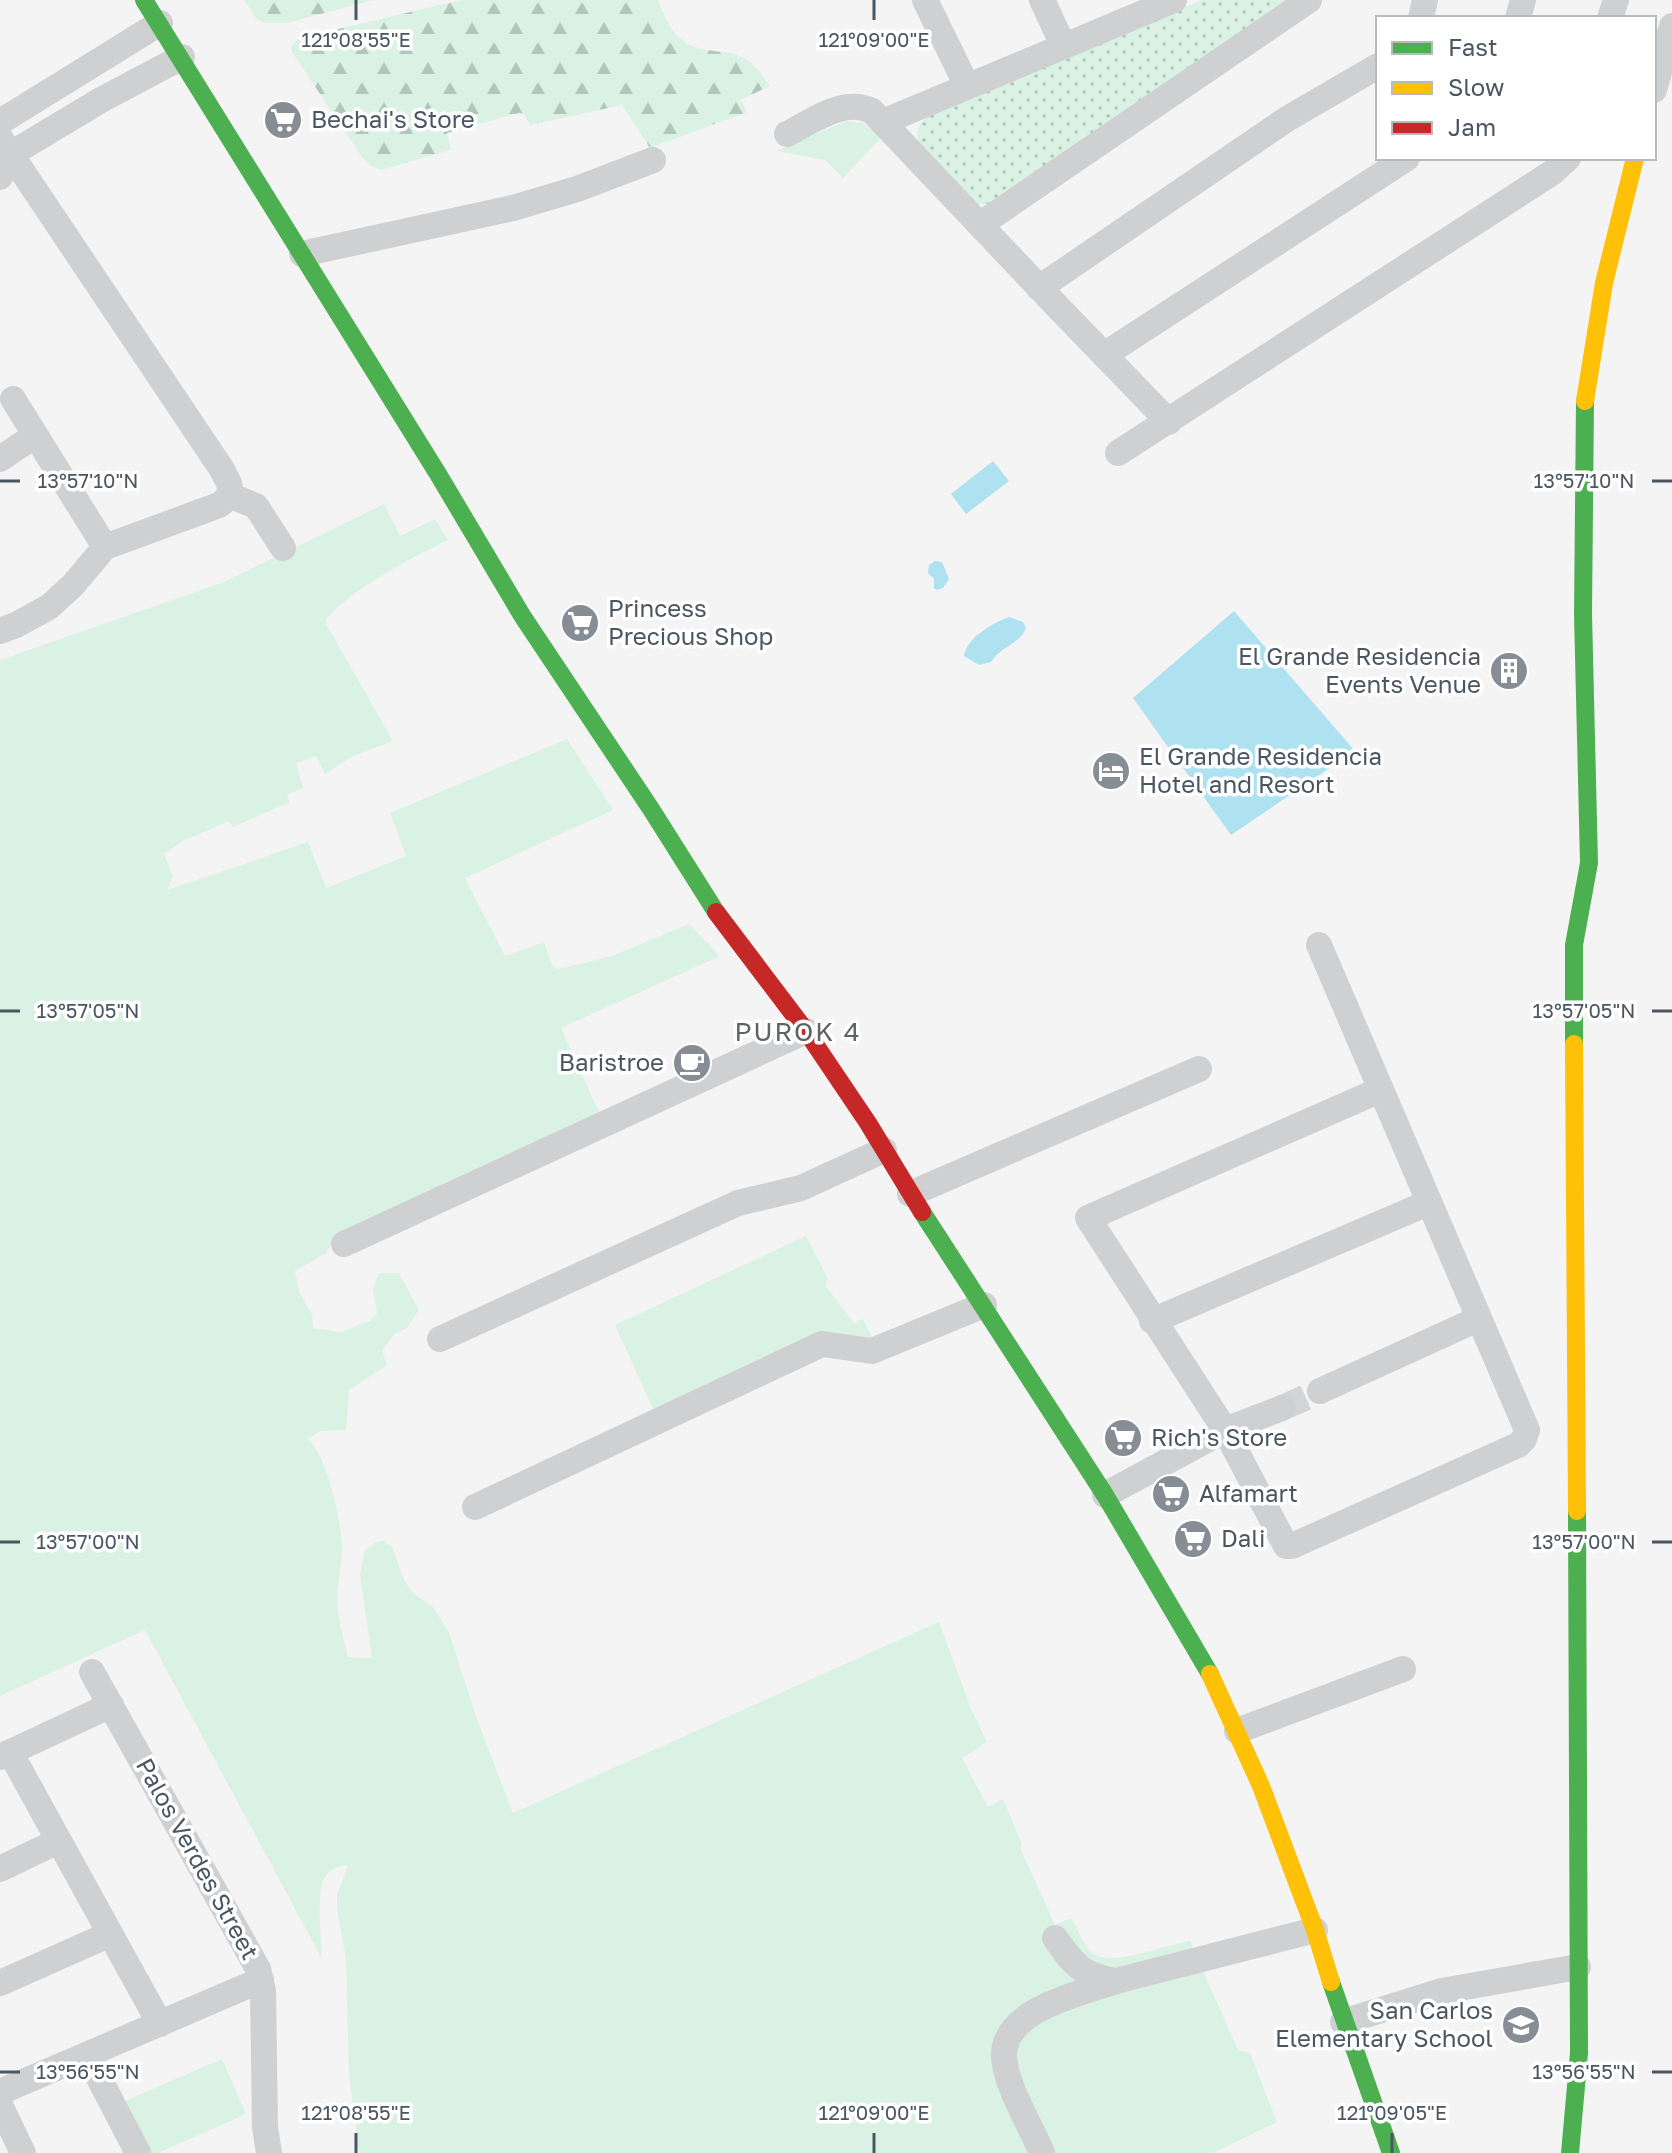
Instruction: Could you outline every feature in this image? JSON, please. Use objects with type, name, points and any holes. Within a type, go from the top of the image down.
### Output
[{"type":"street","points":[[144,0],[182,57],[523,617],[715,911],[806,1031],[884,1150],[1105,1495],[1213,1680],[1237,1731],[1315,1930],[1343,2022],[1391,2153]]},
{"type":"street","points":[[925,0],[967,86]]},
{"type":"street","points":[[1042,0],[1063,45]]},
{"type":"street","points":[[883,122],[1174,0]]},
{"type":"street","points":[[981,224],[1309,0]]},
{"type":"street","points":[[0,122],[160,23]]},
{"type":"street","points":[[1656,83],[1672,26]]},
{"type":"street","points":[[182,57],[4,156],[221,468],[229,483],[231,496]]},
{"type":"street","points":[[1039,288],[1287,119],[1376,67]]},
{"type":"street","points":[[60,86],[78,114]]},
{"type":"street","points":[[787,134],[847,105],[866,108],[883,122],[1169,422]]},
{"type":"street","points":[[302,254],[513,208],[577,189],[653,160]]},
{"type":"street","points":[[1104,355],[1404,160]]},
{"type":"street","points":[[1118,453],[1553,172],[1566,160]]},
{"type":"street","points":[[1570,2153],[1579,2053],[1574,945],[1589,863],[1583,614],[1585,393],[1604,283],[1635,160]]},
{"type":"street","points":[[13,399],[105,547]]},
{"type":"street","points":[[0,459],[34,436]]},
{"type":"street","points":[[0,631],[49,607],[73,585],[105,547],[219,505],[231,496]]},
{"type":"street","points":[[231,496],[256,506],[283,548]]},
{"type":"street","points":[[1319,945],[1527,1430],[1518,1445],[1292,1546],[1283,1545],[1225,1430],[1088,1218],[1380,1090]]},
{"type":"street","points":[[344,1244],[806,1031]]},
{"type":"street","points":[[910,1194],[1199,1069]]},
{"type":"street","points":[[440,1339],[738,1203],[801,1188],[884,1150]]},
{"type":"street","points":[[1152,1321],[1428,1203]]},
{"type":"street","points":[[475,1507],[822,1344],[872,1351],[984,1305]]},
{"type":"street","points":[[1320,1391],[1478,1319]]},
{"type":"street","points":[[1105,1495],[1225,1430],[1282,1408]]},
{"type":"street","points":[[1237,1731],[1403,1669]]},
{"type":"street","name":"Palos Verdes Street","points":[[92,1672],[252,1958],[261,1980],[265,2127],[269,2153]]},
{"type":"street","points":[[111,1705],[5,1754],[58,1841],[160,2024]]},
{"type":"street","points":[[0,1869],[58,1841]]},
{"type":"street","points":[[1042,2153],[1013,2090],[1004,2054],[1011,2030],[1035,2010],[1116,1981],[1315,1930]]},
{"type":"street","points":[[0,1983],[108,1935]]},
{"type":"street","points":[[1055,1938],[1075,1966],[1092,1977],[1116,1981]]},
{"type":"street","points":[[1343,2022],[1433,1993],[1578,1967]]},
{"type":"street","points":[[0,2092],[261,1980]]},
{"type":"street","points":[[87,2055],[138,2153]]},
{"type":"street","points":[[0,2105],[23,2153]]},
{"type":"green space","points":[[244,0],[373,0],[287,23],[264,23],[256,18]]},
{"type":"green space","points":[[461,0],[658,0],[677,36],[692,46],[744,58],[770,86],[740,100],[747,112],[650,148],[622,105],[530,125],[524,114],[519,113],[447,133],[451,150],[381,170],[371,166],[292,52],[291,46],[300,38]]},
{"type":"green space","points":[[1202,0],[1296,0],[991,204],[977,204],[919,144],[920,125],[935,112]]},
{"type":"green space","points":[[846,121],[863,123],[881,138],[843,178],[825,160],[776,151]]},
{"type":"green space","points":[[384,504],[400,536],[435,519],[448,540],[367,585],[326,619],[326,624],[393,741],[353,756],[325,774],[316,756],[296,763],[303,788],[287,795],[290,802],[233,827],[229,821],[183,841],[164,854],[173,877],[167,890],[308,842],[326,888],[406,856],[390,813],[567,739],[613,810],[465,878],[505,956],[544,942],[553,967],[559,969],[612,956],[689,924],[720,956],[561,1028],[601,1117],[332,1243],[326,1253],[295,1271],[299,1292],[312,1314],[313,1328],[341,1332],[370,1321],[377,1313],[373,1289],[379,1273],[399,1273],[419,1310],[407,1328],[394,1334],[382,1351],[387,1365],[349,1390],[346,1430],[320,1431],[308,1439],[328,1475],[340,1525],[342,1551],[337,1602],[348,1657],[372,1658],[360,1575],[365,1550],[376,1542],[385,1541],[392,1547],[404,1580],[413,1593],[434,1608],[449,1633],[478,1722],[513,1813],[939,1622],[971,1709],[987,1742],[962,1758],[988,1807],[1003,1799],[1022,1844],[1020,1848],[1055,1925],[1071,1918],[1088,1948],[1104,1958],[1128,1956],[1190,1941],[1238,2050],[1250,2053],[1277,2122],[1213,2153],[359,2153],[349,2075],[346,1959],[337,1909],[337,1895],[348,1866],[333,1869],[327,1874],[321,1888],[322,1959],[145,1630],[0,1696],[0,660],[224,582]]},
{"type":"green space","points":[[806,1236],[828,1279],[825,1285],[854,1323],[863,1319],[874,1341],[655,1413],[615,1325]]},
{"type":"green space","points":[[222,2059],[246,2114],[158,2153],[147,2153],[125,2101]]},
{"type":"water","points":[[993,461],[1009,481],[966,514],[951,494]]},
{"type":"water","points":[[935,561],[942,562],[949,579],[943,588],[937,590],[934,579],[928,573],[929,565]]},
{"type":"water","points":[[1234,611],[1355,751],[1231,835],[1133,698]]},
{"type":"water","points":[[1009,617],[1023,622],[1026,628],[1019,638],[991,662],[979,665],[964,656],[975,637]]},
{"type":"tunnel","points":[[1282,1408],[1320,1391]]},
{"type":"traffic: fast","points":[[144,0],[438,474],[523,617],[716,912]]},
{"type":"traffic: fast","points":[[1574,1044],[1574,945],[1589,863],[1583,614],[1585,401]]},
{"type":"traffic: fast","points":[[922,1212],[1105,1495],[1210,1674]]},
{"type":"traffic: fast","points":[[1570,2153],[1579,2053],[1577,1511]]},
{"type":"traffic: fast","points":[[1331,1982],[1391,2153]]},
{"type":"traffic: slow","points":[[1585,401],[1604,283],[1635,160]]},
{"type":"traffic: slow","points":[[1574,1044],[1577,1511]]},
{"type":"traffic: slow","points":[[1210,1674],[1261,1786],[1315,1930],[1331,1982]]},
{"type":"traffic: jam","points":[[716,912],[806,1031],[868,1123],[922,1212]]},
{"type":"place","name":"Bechai's Store","points":[[283,120]]},
{"type":"place","name":"Princess Precious Shop","points":[[580,623]]},
{"type":"place","name":"El Grande Residencia Events Venue","points":[[1509,671]]},
{"type":"place","name":"El Grande Residencia Hotel and Resort","points":[[1111,771]]},
{"type":"place","name":"Baristroe","points":[[692,1063]]},
{"type":"place","name":"Rich's Store","points":[[1123,1438]]},
{"type":"place","name":"Alfamart","points":[[1171,1494]]},
{"type":"place","name":"Dali","points":[[1193,1539]]},
{"type":"place","name":"San Carlos Elementary School","points":[[1521,2025]]},
{"type":"district","name":"PUROK 4","points":[[798,1032]]}]
